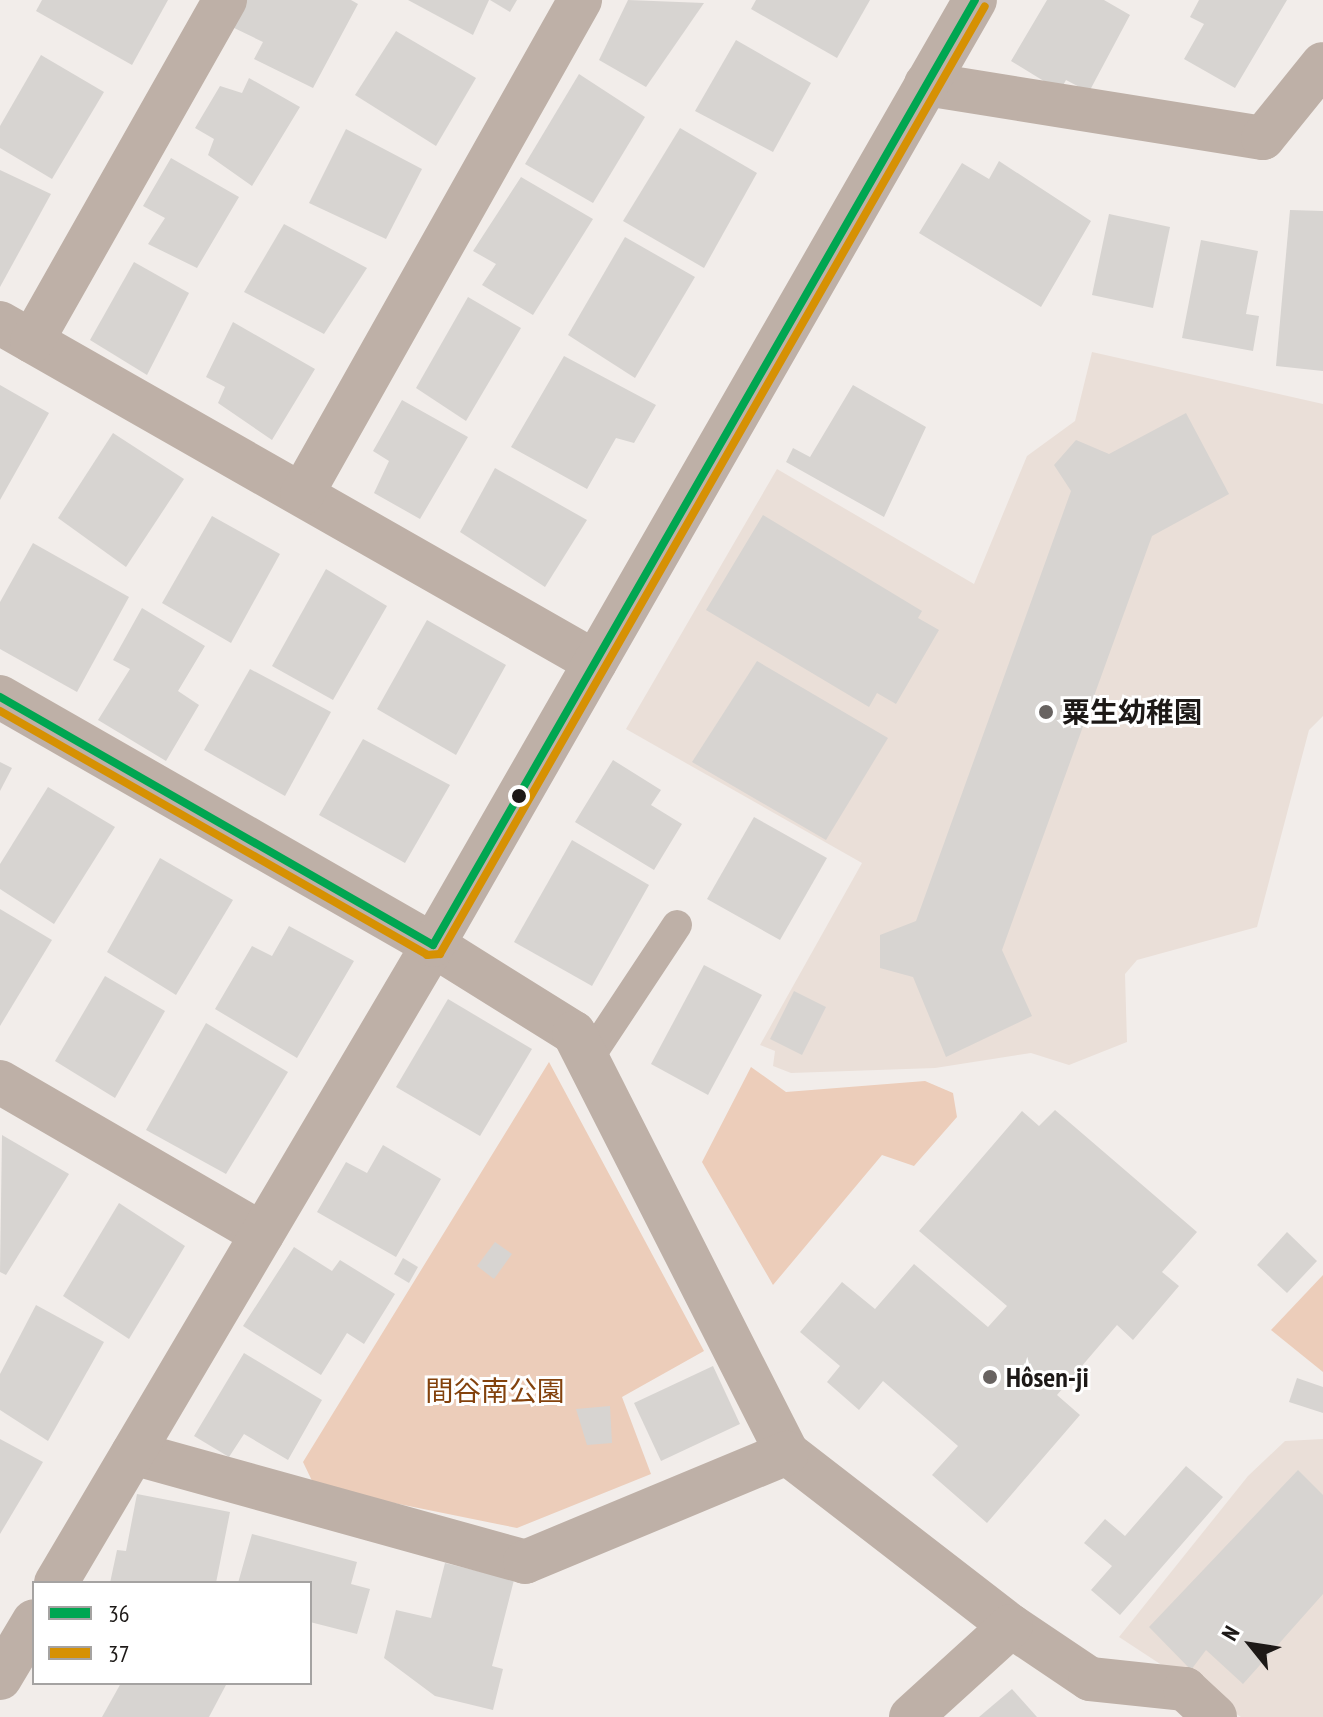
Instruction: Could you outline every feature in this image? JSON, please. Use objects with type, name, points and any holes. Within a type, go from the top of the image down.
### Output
[{"type":"street","points":[[225,0],[16,332],[595,662]]},
{"type":"street","points":[[302,494],[580,0]]},
{"type":"street","points":[[57,1581],[433,945],[975,0]]},
{"type":"street","points":[[926,84],[1263,138],[1323,64]]},
{"type":"street","points":[[0,697],[433,945],[574,1033],[787,1453],[1011,1626],[1090,1679],[1185,1689],[1215,1717]]},
{"type":"street","points":[[0,1082],[262,1234]]},
{"type":"street","points":[[133,1453],[525,1562],[787,1453]]},
{"type":"street","points":[[0,1678],[32,1624]]},
{"type":"street","points":[[911,1717],[1011,1626]]},
{"type":"lane","points":[[587,1061],[677,925]]},
{"type":"shaded area","points":[[1092,352],[1323,404],[1323,716],[1309,730],[1257,927],[1137,960],[1125,974],[1127,1042],[1069,1065],[1031,1053],[935,1068],[791,1073],[773,1066],[775,1051],[760,1045],[862,863],[626,729],[777,469],[974,584],[1027,456],[1075,421]]},
{"type":"shaded area","points":[[1323,1439],[1323,1717],[1241,1717],[1119,1637],[1248,1476],[1285,1441]]},
{"type":"green space","name":"間谷南公園","points":[[549,1062],[704,1351],[622,1397],[651,1474],[517,1528],[315,1487],[303,1462]]},
{"type":"green space","points":[[751,1067],[786,1092],[925,1081],[953,1093],[957,1117],[914,1166],[882,1155],[773,1285],[702,1162]]},
{"type":"green space","points":[[1323,1275],[1323,1372],[1271,1330]]},
{"type":"building","points":[[42,0],[168,0],[132,65],[36,11]]},
{"type":"building","points":[[242,0],[351,0],[358,4],[313,88],[254,59],[263,42],[230,26]]},
{"type":"building","points":[[408,0],[489,0],[473,35]]},
{"type":"building","points":[[490,0],[517,0],[510,12]]},
{"type":"building","points":[[628,0],[704,3],[646,87],[599,60]]},
{"type":"building","points":[[756,0],[870,0],[837,58],[751,9]]},
{"type":"building","points":[[1047,0],[1104,0],[1130,15],[1089,92],[1066,80],[1060,91],[1011,61]]},
{"type":"building","points":[[1199,0],[1287,0],[1235,88],[1184,59],[1204,24],[1190,17]]},
{"type":"building","points":[[396,31],[476,78],[436,146],[355,95]]},
{"type":"building","points":[[736,40],[811,83],[773,152],[695,111]]},
{"type":"building","points":[[41,55],[104,92],[52,179],[0,148],[0,126]]},
{"type":"building","points":[[579,74],[645,117],[593,203],[525,164]]},
{"type":"building","points":[[249,78],[300,107],[252,186],[208,155],[214,139],[195,128],[220,86],[242,93]]},
{"type":"building","points":[[680,128],[757,173],[704,268],[623,221]]},
{"type":"building","points":[[346,129],[422,169],[386,239],[309,203]]},
{"type":"building","points":[[171,158],[239,197],[197,268],[148,244],[165,218],[143,206]]},
{"type":"building","points":[[999,161],[1091,221],[1041,307],[919,233],[962,163],[989,179]]},
{"type":"building","points":[[0,170],[51,194],[0,287]]},
{"type":"building","points":[[521,177],[593,219],[533,315],[482,285],[496,264],[473,251]]},
{"type":"building","points":[[1290,210],[1323,211],[1323,371],[1276,366]]},
{"type":"building","points":[[1109,214],[1170,227],[1153,308],[1092,295]]},
{"type":"building","points":[[284,224],[367,268],[324,334],[244,292]]},
{"type":"building","points":[[625,237],[695,277],[635,378],[568,335]]},
{"type":"building","points":[[1201,240],[1258,251],[1246,314],[1259,316],[1253,351],[1182,338]]},
{"type":"building","points":[[134,262],[189,293],[147,375],[90,340]]},
{"type":"building","points":[[468,297],[521,328],[466,421],[416,388]]},
{"type":"building","points":[[233,322],[315,369],[272,440],[218,403],[225,387],[206,377]]},
{"type":"building","points":[[564,356],[656,405],[634,443],[616,438],[587,489],[511,447]]},
{"type":"building","points":[[0,385],[49,413],[0,500]]},
{"type":"building","points":[[853,385],[926,427],[884,517],[786,462],[793,448],[810,457]]},
{"type":"building","points":[[402,400],[468,437],[420,519],[374,493],[389,461],[373,451]]},
{"type":"building","points":[[1186,413],[1229,494],[1152,536],[1002,950],[1032,1016],[946,1057],[913,977],[880,968],[880,935],[916,921],[1071,491],[1054,465],[1076,440],[1109,454]]},
{"type":"building","points":[[113,433],[184,479],[126,567],[58,518]]},
{"type":"building","points":[[495,468],[587,520],[545,587],[460,532]]},
{"type":"building","points":[[763,515],[922,611],[918,618],[939,630],[896,704],[877,693],[869,707],[706,610]]},
{"type":"building","points":[[212,516],[280,554],[231,643],[162,603]]},
{"type":"building","points":[[33,543],[129,597],[77,692],[0,649],[0,602]]},
{"type":"building","points":[[326,569],[387,606],[333,700],[272,666]]},
{"type":"building","points":[[142,608],[205,646],[178,691],[199,705],[166,761],[98,720],[130,669],[113,660]]},
{"type":"building","points":[[427,620],[506,665],[456,755],[377,709]]},
{"type":"building","points":[[757,661],[888,738],[826,840],[692,762]]},
{"type":"building","points":[[250,669],[331,712],[285,796],[204,750]]},
{"type":"building","points":[[363,739],[450,785],[405,863],[319,815]]},
{"type":"building","points":[[613,760],[661,790],[651,805],[682,824],[654,870],[575,822]]},
{"type":"building","points":[[0,762],[12,768],[0,791]]},
{"type":"building","points":[[48,787],[115,827],[54,924],[0,889],[0,864]]},
{"type":"building","points":[[754,817],[827,858],[780,940],[707,899]]},
{"type":"building","points":[[572,840],[649,885],[592,986],[514,942]]},
{"type":"building","points":[[160,858],[233,900],[176,995],[107,952]]},
{"type":"building","points":[[0,909],[52,940],[0,1026]]},
{"type":"building","points":[[289,926],[354,961],[297,1058],[215,1009],[252,946],[272,956]]},
{"type":"building","points":[[704,965],[762,995],[708,1095],[651,1064]]},
{"type":"building","points":[[105,976],[165,1011],[115,1098],[55,1061]]},
{"type":"building","points":[[794,991],[826,1007],[802,1055],[770,1039]]},
{"type":"building","points":[[448,999],[532,1049],[480,1136],[396,1087]]},
{"type":"building","points":[[206,1023],[288,1072],[226,1174],[146,1130]]},
{"type":"building","points":[[1055,1110],[1197,1232],[1162,1272],[1179,1286],[1133,1340],[1117,1325],[1057,1395],[1080,1415],[987,1523],[932,1475],[958,1446],[883,1381],[859,1410],[827,1382],[840,1366],[800,1332],[842,1282],[875,1309],[914,1264],[988,1327],[1007,1306],[919,1231],[1022,1111],[1039,1126]]},
{"type":"building","points":[[2,1135],[69,1174],[6,1275],[0,1272]]},
{"type":"building","points":[[383,1145],[441,1179],[396,1257],[317,1212],[346,1162],[367,1173]]},
{"type":"building","points":[[119,1203],[185,1246],[129,1339],[63,1296]]},
{"type":"building","points":[[1287,1232],[1317,1261],[1287,1293],[1257,1265]]},
{"type":"building","points":[[495,1242],[512,1254],[494,1279],[477,1266]]},
{"type":"building","points":[[294,1247],[332,1271],[340,1260],[395,1294],[364,1344],[347,1333],[321,1375],[243,1326]]},
{"type":"building","points":[[403,1258],[418,1267],[409,1283],[394,1274]]},
{"type":"building","points":[[36,1305],[104,1342],[48,1441],[0,1410],[0,1374]]},
{"type":"building","points":[[244,1353],[322,1400],[288,1460],[244,1434],[229,1457],[194,1436]]},
{"type":"building","points":[[713,1366],[740,1424],[661,1461],[634,1403]]},
{"type":"building","points":[[1297,1378],[1323,1387],[1323,1413],[1289,1402]]},
{"type":"building","points":[[610,1406],[612,1443],[587,1445],[576,1409]]},
{"type":"building","points":[[0,1439],[43,1462],[0,1534]]},
{"type":"building","points":[[1186,1466],[1223,1497],[1120,1615],[1091,1590],[1112,1566],[1084,1543],[1105,1519],[1125,1536]]},
{"type":"building","points":[[1298,1470],[1323,1495],[1323,1594],[1243,1684],[1206,1650],[1191,1670],[1149,1627]]},
{"type":"building","points":[[137,1494],[230,1512],[216,1581],[110,1581],[117,1550],[126,1551]]},
{"type":"building","points":[[252,1534],[357,1562],[351,1584],[370,1589],[357,1634],[312,1623],[312,1581],[239,1581]]},
{"type":"building","points":[[445,1563],[514,1580],[492,1666],[503,1669],[493,1710],[435,1696],[384,1658],[396,1610],[431,1618]]},
{"type":"building","points":[[120,1685],[226,1685],[209,1717],[102,1717]]},
{"type":"building","points":[[1012,1689],[1037,1717],[979,1717]]},
{"type":"transit line","name":"36","points":[[0,697],[433,945],[975,0]]},
{"type":"transit line","name":"37","points":[[0,711],[427,955],[440,954],[985,6]]},
{"type":"place","name":"粟生幼稚園","points":[[1046,712]]},
{"type":"place","name":"Hôsen-ji","points":[[990,1377]]}]
